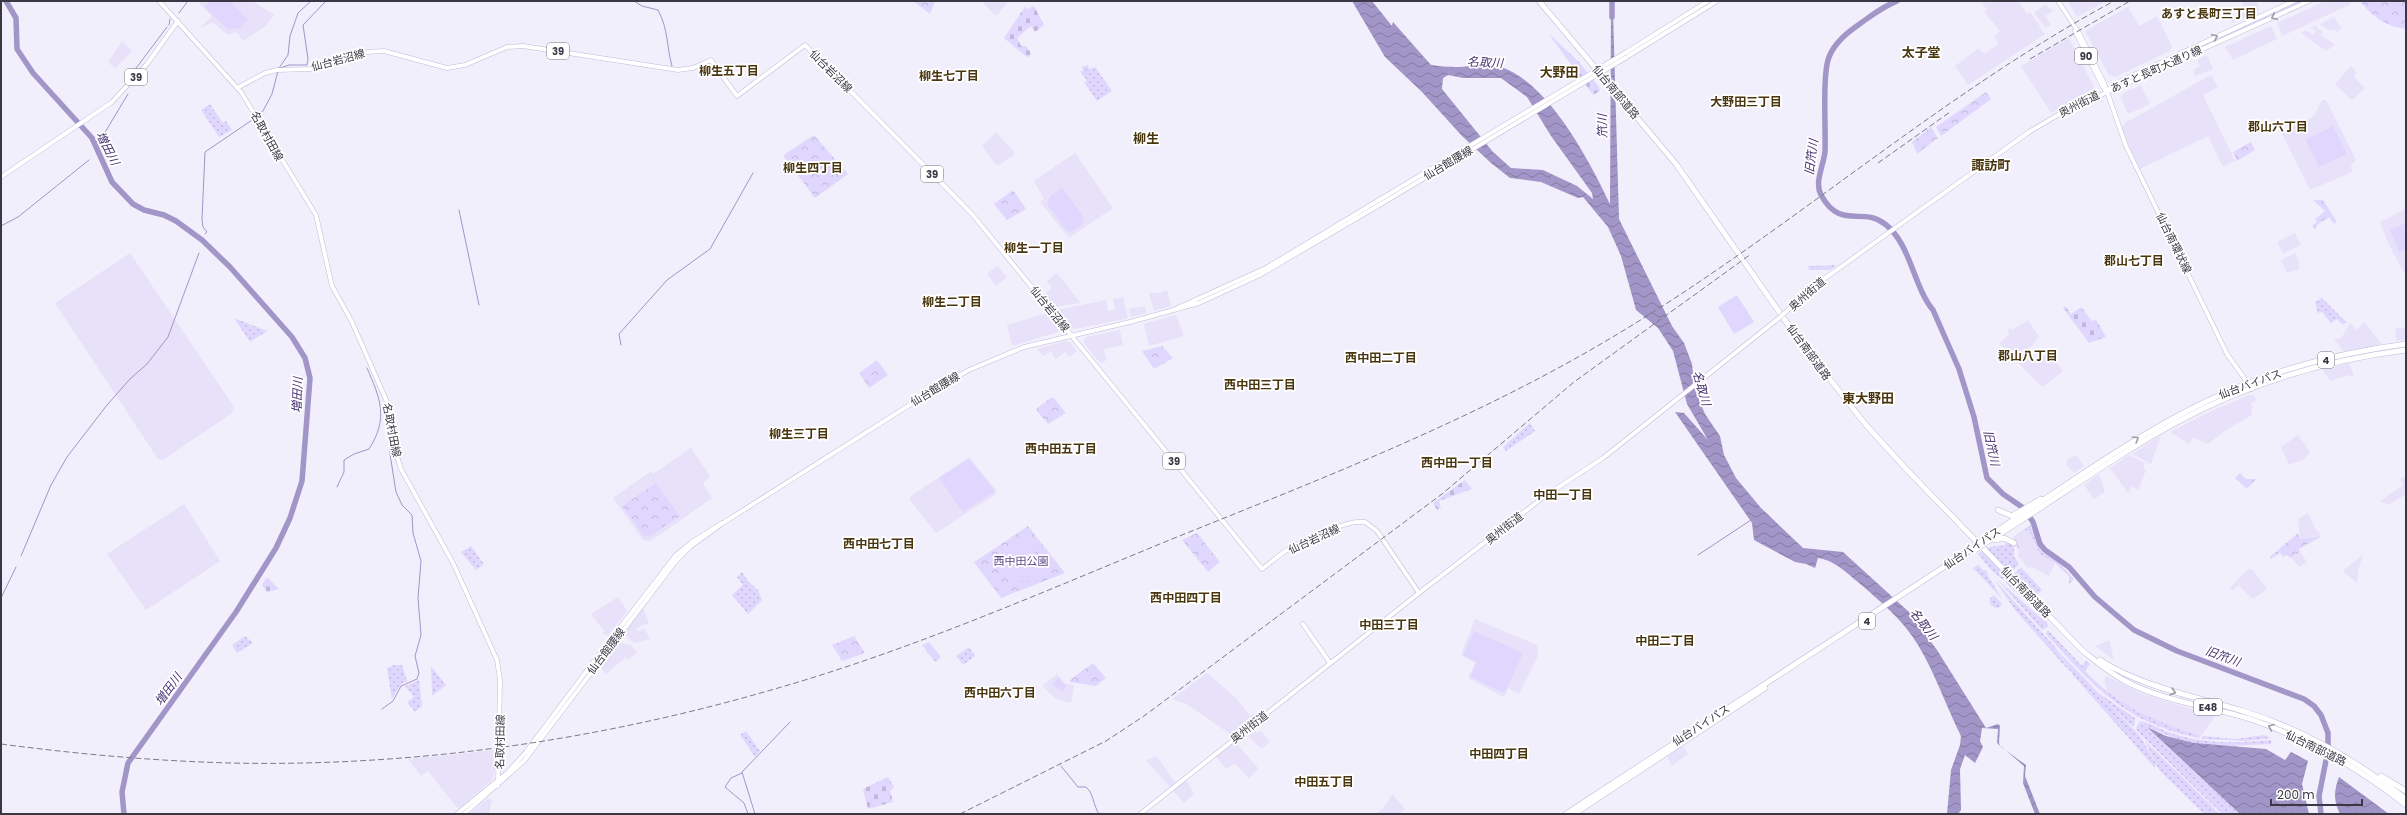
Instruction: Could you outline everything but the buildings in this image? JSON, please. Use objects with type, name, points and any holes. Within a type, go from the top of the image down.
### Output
[{"type":"highway","name":"仙台南部道路","points":[[1536,1],[1605,78],[1692,185],[1796,336],[1846,401],[1908,472],[2069,636],[2098,662],[2132,684],[2155,693],[2254,721],[2320,746],[2335,754],[2406,805]]},
{"type":"highway","name":"仙台南部道路","points":[[1540,1],[1576,45]]},
{"type":"highway","name":"仙台バイパス","points":[[2037,505],[2125,446],[2204,402],[2248,384],[2340,356],[2406,344]]},
{"type":"highway","name":"仙台バイパス","points":[[1566,814],[1985,542],[2019,516],[2168,427],[2252,389],[2338,362],[2406,350]]},
{"type":"highway","points":[[1998,510],[2009,515],[2019,516]]},
{"type":"highway","points":[[1985,542],[2004,538],[2014,543]]},
{"type":"highway","name":"仙台バイパス","points":[[1574,814],[1763,687]]},
{"type":"highway","name":"仙台南部道路","points":[[2335,754],[2341,754],[2406,799]]},
{"type":"highway","points":[[2341,754],[2406,791]]},
{"type":"highway","points":[[2372,780],[2406,808]]},
{"type":"main road","points":[[159,1],[237,88]]},
{"type":"main road","name":"仙台館腰線","points":[[1625,55],[1708,1]]},
{"type":"main road","name":"仙台館腰線","points":[[457,814],[508,773],[526,752],[590,664],[676,555],[692,542],[952,379],[1016,350],[1172,310],[1266,268],[1718,1]]},
{"type":"main road","name":"仙台南環状線","points":[[2058,1],[2070,19],[2104,83],[2126,146],[2226,352],[2252,389]]},
{"type":"main road","name":"あすと長町大通り線","points":[[2106,91],[2122,80],[2294,1]]},
{"type":"main road","name":"あすと長町大通り線","points":[[2106,91],[2115,89],[2309,1]]},
{"type":"main road","name":"39","points":[[1,177],[83,122],[126,89],[147,64],[178,21]]},
{"type":"main road","name":"仙台岩沼線","points":[[237,88],[258,75],[277,70],[310,69],[377,51],[395,53],[440,67],[453,68],[469,64],[506,47],[523,46],[678,70],[700,66],[711,60],[737,96],[805,45],[961,201],[1262,569],[1287,550],[1303,542],[1344,525],[1365,522],[1378,531],[1419,593]]},
{"type":"main road","name":"名取村田線","points":[[237,88],[257,117],[284,165],[318,220],[332,286],[352,322],[390,409],[394,445],[401,469],[453,563],[494,654],[500,679],[500,766],[498,786]]},
{"type":"main road","name":"奥州街道","points":[[1140,814],[1330,661],[1545,496],[1603,458],[1772,324],[1824,279],[2040,125],[2106,91]]},
{"type":"main road","name":"仙台館腰線","points":[[464,814],[498,786],[524,761],[676,561],[722,523]]},
{"type":"main road","points":[[1303,624],[1330,661]]},
{"type":"main road","points":[[500,766],[508,773]]},
{"type":"shaded area","points":[[197,1],[252,1],[274,15],[266,26],[243,41],[237,32],[228,35],[212,22],[199,29],[212,16]]},
{"type":"shaded area","points":[[1008,1],[998,15],[995,15],[982,2]]},
{"type":"shaded area","points":[[1981,1],[2018,1],[2027,14],[2030,12],[2045,34],[1968,85],[1955,66],[1979,48],[1984,54],[1999,44],[1994,37],[2000,31],[1984,12],[1987,10]]},
{"type":"shaded area","points":[[2070,1],[2106,1],[2077,17],[2069,4]]},
{"type":"shaded area","points":[[2245,1],[2257,1],[2259,10],[2232,23],[2229,18],[2246,12],[2242,3]]},
{"type":"shaded area","points":[[2325,1],[2350,1],[2351,4],[2282,36],[2277,23]]},
{"type":"shaded area","points":[[2045,4],[2053,11],[2045,16],[2051,24],[2046,28],[2034,13]]},
{"type":"shaded area","points":[[2128,7],[2139,26],[2157,16],[2172,46],[2170,51],[2115,77],[2109,75],[2085,31]]},
{"type":"shaded area","points":[[2334,17],[2342,28],[2337,32],[2334,29],[2330,31],[2320,24]]},
{"type":"shaded area","points":[[2271,26],[2277,39],[2233,60],[2225,47]]},
{"type":"shaded area","points":[[2315,26],[2323,32],[2321,35],[2335,45],[2326,51],[2301,33],[2306,30],[2313,35],[2316,31],[2311,28]]},
{"type":"shaded area","points":[[2069,38],[2094,87],[2093,92],[2051,113],[2021,66]]},
{"type":"shaded area","points":[[122,41],[132,51],[115,69],[108,62]]},
{"type":"shaded area","points":[[2207,55],[2213,69],[2195,76],[2193,70],[2200,66],[2197,60]]},
{"type":"shaded area","points":[[2351,66],[2356,72],[2354,77],[2365,88],[2352,100],[2335,84]]},
{"type":"shaded area","points":[[2211,75],[2218,87],[2203,95],[2235,161],[2223,167],[2208,136],[2140,169],[2121,129],[2125,123]]},
{"type":"shaded area","points":[[2141,85],[2150,104],[2128,114],[2121,98],[2124,93]]},
{"type":"shaded area","points":[[2322,100],[2326,100],[2356,160],[2351,165],[2352,172],[2310,190],[2281,132],[2314,116]]},
{"type":"shaded area","points":[[996,132],[1014,152],[1014,155],[999,165],[996,165],[982,146]]},
{"type":"shaded area","points":[[1075,153],[1113,208],[1069,238],[1040,202],[1044,199],[1034,181]]},
{"type":"shaded area","points":[[2406,209],[2406,276],[2389,245],[2380,222]]},
{"type":"shaded area","points":[[2295,233],[2301,245],[2283,254],[2277,242]]},
{"type":"shaded area","points":[[130,253],[234,407],[232,413],[163,460],[158,459],[55,303]]},
{"type":"shaded area","points":[[2295,253],[2299,262],[2299,269],[2287,273],[2281,260]]},
{"type":"shaded area","points":[[997,266],[1007,277],[996,286],[987,274]]},
{"type":"shaded area","points":[[1057,273],[1080,303],[1055,307],[1045,294],[1052,288],[1047,281]]},
{"type":"shaded area","points":[[1167,290],[1171,306],[1154,311],[1149,293],[1160,293]]},
{"type":"shaded area","points":[[1123,297],[1128,318],[1075,329],[1071,327],[1057,310],[1106,300],[1108,311],[1115,310],[1113,299]]},
{"type":"shaded area","points":[[1145,306],[1146,313],[1131,317],[1129,309]]},
{"type":"shaded area","points":[[1047,313],[1059,330],[1058,332],[1012,346],[1007,325]]},
{"type":"shaded area","points":[[1176,315],[1184,336],[1149,346],[1144,324]]},
{"type":"shaded area","points":[[2028,320],[2039,337],[2026,352],[2036,362],[2048,352],[2063,371],[2044,386],[2040,385],[1999,343],[2009,335],[2007,330],[2011,328],[2012,330]]},
{"type":"shaded area","points":[[2364,322],[2382,344],[2344,351],[2334,340],[2342,337],[2350,323],[2357,330]]},
{"type":"shaded area","points":[[2406,327],[2406,340],[2396,341],[2395,329]]},
{"type":"shaded area","points":[[1120,330],[1123,345],[1104,349],[1107,360],[1100,363],[1083,342],[1086,337]]},
{"type":"shaded area","points":[[1065,341],[1071,343],[1077,351],[1069,357],[1065,352],[1056,359],[1051,351],[1043,356],[1037,349]]},
{"type":"shaded area","points":[[2348,363],[2353,372],[2353,377],[2349,375],[2330,381],[2323,370]]},
{"type":"shaded area","points":[[2249,395],[2253,395],[2257,400],[2250,404],[2253,407],[2251,411],[2252,415],[2223,432],[2208,444],[2193,437],[2189,444],[2170,432],[2207,413]]},
{"type":"shaded area","points":[[2298,435],[2310,452],[2304,459],[2289,465],[2281,447]]},
{"type":"shaded area","points":[[2158,437],[2160,438],[2151,464],[2132,454]]},
{"type":"shaded area","points":[[691,448],[710,476],[703,484],[712,498],[651,541],[643,540],[613,498],[651,471],[653,474]]},
{"type":"shaded area","points":[[2076,455],[2084,466],[2074,473],[2066,464],[2068,459]]},
{"type":"shaded area","points":[[2129,455],[2145,463],[2143,468],[2146,470],[2138,490],[2132,486],[2128,493],[2110,468]]},
{"type":"shaded area","points":[[969,457],[996,490],[996,494],[936,533],[910,500],[911,496]]},
{"type":"shaded area","points":[[2099,474],[2105,492],[2094,499],[2084,485]]},
{"type":"shaded area","points":[[2406,475],[2406,494],[2389,505],[2380,501],[2403,485],[2400,479]]},
{"type":"shaded area","points":[[184,504],[220,561],[146,610],[107,554]]},
{"type":"shaded area","points":[[2308,513],[2316,530],[2322,535],[2300,539],[2298,519]]},
{"type":"shaded area","points":[[2024,530],[2029,531],[2040,554],[2055,563],[2049,576],[2031,567],[2028,568],[2018,556],[2019,547],[2014,538]]},
{"type":"shaded area","points":[[2300,552],[2307,562],[2299,567],[2291,557]]},
{"type":"shaded area","points":[[2363,554],[2358,571],[2357,583],[2343,571]]},
{"type":"shaded area","points":[[2252,569],[2267,589],[2253,599],[2238,585],[2233,590],[2230,588],[2247,570]]},
{"type":"shaded area","points":[[618,597],[627,611],[608,636],[602,633],[604,631],[591,614]]},
{"type":"shaded area","points":[[643,608],[649,623],[636,628],[638,631],[644,628],[650,639],[636,643],[632,642],[624,633]]},
{"type":"shaded area","points":[[1475,619],[1537,645],[1538,656],[1519,694],[1508,688],[1504,697],[1468,678],[1475,663],[1461,655]]},
{"type":"shaded area","points":[[2109,640],[2114,660],[2095,646]]},
{"type":"shaded area","points":[[617,642],[632,646],[637,652],[628,660],[626,657],[606,674],[599,665]]},
{"type":"shaded area","points":[[1207,673],[1237,699],[1250,716],[1255,713],[1258,717],[1233,736],[1188,705],[1172,699]]},
{"type":"shaded area","points":[[1057,674],[1065,684],[1074,685],[1071,703],[1056,699],[1042,686]]},
{"type":"shaded area","points":[[2106,676],[2142,694],[2215,716],[2201,736],[2173,728],[2133,710],[2108,693],[2104,679]]},
{"type":"shaded area","points":[[1252,727],[1257,733],[1261,731],[1270,742],[1261,749],[1245,733]]},
{"type":"shaded area","points":[[1235,742],[1258,768],[1249,779],[1235,763],[1226,769],[1216,756]]},
{"type":"shaded area","points":[[1683,746],[1688,754],[1672,766],[1667,756]]},
{"type":"shaded area","points":[[496,750],[496,767],[492,780],[458,809],[428,771],[421,776],[408,759]]},
{"type":"shaded area","points":[[1157,756],[1175,783],[1170,787],[1146,760]]},
{"type":"shaded area","points":[[1186,780],[1194,794],[1184,803],[1173,791]]},
{"type":"shaded area","points":[[1392,794],[1405,809],[1399,814],[1374,814],[1383,809]]},
{"type":"shaded area","points":[[488,798],[492,800],[489,814],[469,814]]},
{"type":"green space","points":[[210,1],[229,1],[248,19],[240,28],[229,30],[204,7]]},
{"type":"green space","points":[[913,1],[935,1],[930,14]]},
{"type":"green space","points":[[2300,1],[2303,1],[2209,43]]},
{"type":"green space","points":[[2360,1],[2406,1],[2406,29],[2392,26],[2380,20],[2374,16]]},
{"type":"green space","points":[[1034,6],[1044,25],[1035,32],[1031,26],[1017,38],[1021,46],[1026,46],[1031,53],[1028,58],[1004,38],[1025,7],[1027,9]]},
{"type":"green space","points":[[1548,33],[1579,62],[1599,87],[1600,91],[1593,95]]},
{"type":"green space","points":[[1088,65],[1089,69],[1095,67],[1112,91],[1097,101],[1084,82],[1087,81],[1080,71],[1083,71],[1082,67]]},
{"type":"green space","points":[[1986,92],[1991,99],[1941,136],[1936,127]]},
{"type":"green space","points":[[210,104],[223,123],[226,121],[232,130],[219,137],[201,110]]},
{"type":"green space","points":[[2333,126],[2347,154],[2319,167],[2306,140]]},
{"type":"green space","points":[[1931,127],[1938,138],[1917,154],[1912,142]]},
{"type":"green space","points":[[814,135],[848,174],[815,198],[784,157],[785,154]]},
{"type":"green space","points":[[2251,142],[2255,150],[2237,161],[2233,152]]},
{"type":"green space","points":[[1060,189],[1063,189],[1081,213],[1084,223],[1071,232],[1067,231],[1047,204],[1050,196]]},
{"type":"green space","points":[[1013,190],[1026,209],[1007,220],[994,204]]},
{"type":"green space","points":[[2313,200],[2323,200],[2337,222],[2334,224],[2329,217],[2318,224],[2315,229],[2312,226],[2317,222],[2315,219],[2325,211]]},
{"type":"green space","points":[[2406,223],[2406,250],[2399,252],[2390,230]]},
{"type":"green space","points":[[1836,265],[1830,270],[1809,270],[1808,266]]},
{"type":"green space","points":[[1737,295],[1754,322],[1734,334],[1718,307]]},
{"type":"green space","points":[[2322,298],[2346,322],[2343,325],[2337,319],[2331,323],[2322,312],[2318,313],[2315,302]]},
{"type":"green space","points":[[2065,306],[2071,314],[2081,307],[2092,321],[2096,320],[2106,337],[2089,343],[2063,308]]},
{"type":"green space","points":[[234,318],[267,331],[250,342]]},
{"type":"green space","points":[[1162,346],[1173,358],[1154,369],[1142,351]]},
{"type":"green space","points":[[877,360],[888,375],[869,388],[859,373]]},
{"type":"green space","points":[[1051,398],[1054,398],[1066,413],[1048,424],[1037,411],[1037,408]]},
{"type":"green space","points":[[1530,423],[1535,431],[1506,451],[1503,447]]},
{"type":"green space","points":[[969,459],[995,491],[963,512],[939,478]]},
{"type":"green space","points":[[2240,473],[2246,479],[2256,479],[2247,489],[2235,478]]},
{"type":"green space","points":[[1465,480],[1472,489],[1439,501],[1441,508],[1437,510],[1433,503]]},
{"type":"green space","points":[[656,483],[680,516],[649,537],[643,535],[622,506]]},
{"type":"green space","points":[[2030,525],[2042,552],[2057,561],[2074,579],[2069,584],[2069,576],[2055,563],[2040,554],[2029,531],[2024,530],[2015,538],[2019,547],[2018,551],[2014,537]]},
{"type":"green space","name":"西中田公園","points":[[1028,526],[1065,573],[1001,598],[974,562]]},
{"type":"green space","points":[[1197,533],[1220,562],[1208,572],[1182,540]]},
{"type":"green space","points":[[2298,533],[2300,539],[2322,536],[2299,549],[2300,552],[2290,558],[2287,555],[2283,557],[2280,553],[2271,559],[2270,557]]},
{"type":"green space","points":[[1025,539],[1049,571],[1034,580],[1020,581],[1006,575],[994,562]]},
{"type":"green space","points":[[2008,541],[2014,547],[2014,557],[2019,564],[2011,573],[1986,548],[2001,545],[2003,546]]},
{"type":"green space","points":[[471,546],[484,564],[476,570],[461,552]]},
{"type":"green space","points":[[1983,550],[2007,577],[2002,579],[1991,570],[1978,554]]},
{"type":"green space","points":[[1978,565],[1984,571],[1986,570],[2003,600],[1973,568]]},
{"type":"green space","points":[[2021,567],[2042,590],[2035,596],[2014,574]]},
{"type":"green space","points":[[742,572],[748,581],[758,590],[762,600],[748,614],[732,595],[743,585],[737,577]]},
{"type":"green space","points":[[266,578],[268,578],[279,589],[267,592],[262,585]]},
{"type":"green space","points":[[1994,579],[2055,647],[2071,673],[2015,610]]},
{"type":"green space","points":[[1997,579],[2048,624],[2048,627],[2042,630]]},
{"type":"green space","points":[[2009,579],[2059,629],[2006,583]]},
{"type":"green space","points":[[1994,595],[2002,604],[2000,607],[1995,608],[1990,604],[1990,598]]},
{"type":"green space","points":[[2048,630],[2082,666],[2086,661],[2090,664],[2085,671],[2111,694],[2138,711],[2168,725],[2201,736],[2198,738],[2172,731],[2150,723],[2130,712],[2113,700],[2080,671],[2046,634]]},
{"type":"green space","points":[[1474,631],[1523,653],[1505,693],[1470,677],[1477,662],[1463,655]]},
{"type":"green space","points":[[245,636],[253,643],[237,653],[232,645]]},
{"type":"green space","points":[[854,636],[865,653],[842,661],[832,645]]},
{"type":"green space","points":[[929,642],[941,657],[935,662],[922,645]]},
{"type":"green space","points":[[969,647],[975,656],[963,665],[956,656]]},
{"type":"green space","points":[[2058,651],[2141,737],[2156,764],[2155,768],[2073,675]]},
{"type":"green space","points":[[1093,663],[1106,678],[1096,686],[1070,682],[1070,680]]},
{"type":"green space","points":[[394,665],[402,665],[407,681],[401,684],[392,699],[387,668]]},
{"type":"green space","points":[[431,666],[446,685],[432,696]]},
{"type":"green space","points":[[1058,677],[1066,686],[1063,692],[1052,685]]},
{"type":"green space","points":[[419,680],[422,706],[415,712],[407,702],[414,697],[405,686]]},
{"type":"green space","points":[[2097,692],[2135,718],[2134,726],[2132,726]]},
{"type":"green space","points":[[2140,721],[2176,735],[2192,739],[2214,742],[2271,740],[2271,744],[2232,746],[2203,745],[2182,740],[2147,727],[2240,814],[2222,814],[2138,732],[2136,728]]},
{"type":"green space","points":[[746,731],[760,751],[755,757],[740,735]]},
{"type":"green space","points":[[2264,735],[2271,738],[2246,741],[2202,739],[2203,736],[2235,739]]},
{"type":"green space","points":[[2145,741],[2219,814],[2204,814],[2159,770]]},
{"type":"green space","points":[[888,777],[894,787],[890,791],[893,802],[868,809],[863,789]]},
{"type":"water","points":[[1352,1],[1372,1],[1392,26],[1393,22],[1431,65],[1447,67],[1485,65],[1496,66],[1519,76],[1535,89],[1566,125],[1591,166],[1610,204],[1611,11],[1613,11],[1619,219],[1672,326],[1684,343],[1692,364],[1695,390],[1705,414],[1720,436],[1724,455],[1736,478],[1761,508],[1803,548],[1843,552],[1909,612],[1937,650],[1986,728],[1998,724],[2000,726],[2000,746],[1997,743],[1998,729],[1982,728],[1980,741],[1983,747],[1975,763],[1965,755],[1960,769],[1961,810],[1958,814],[1947,814],[1951,770],[1960,745],[1961,736],[1930,667],[1918,645],[1906,628],[1891,612],[1850,575],[1835,564],[1818,558],[1815,568],[1806,564],[1795,562],[1754,540],[1752,523],[1675,412],[1684,413],[1708,440],[1687,404],[1673,351],[1658,328],[1636,310],[1621,256],[1608,227],[1583,197],[1578,198],[1541,182],[1510,178],[1491,163],[1462,136],[1422,92],[1385,57]],"holes":[[[1448,75],[1463,78],[1501,78],[1527,97],[1551,136],[1592,193],[1593,199],[1577,186],[1543,170],[1511,168],[1493,152],[1442,89],[1443,78]]]},
{"type":"water","points":[[2147,727],[2166,736],[2194,743],[2266,749],[2285,760],[2291,752],[2308,761],[2302,784],[2309,814],[2240,814]]},
{"type":"water","points":[[2005,750],[2026,765],[2025,776],[2040,814],[2035,814],[2023,783],[2024,766]]},
{"type":"water","points":[[2339,777],[2389,814],[2340,814],[2336,805],[2335,796]]},
{"type":"waterway","name":"増田川","points":[[6,1],[16,18],[17,49],[33,73],[92,138],[112,182],[133,204],[144,210],[164,215],[176,221],[202,240],[230,267],[292,337],[305,358],[310,378],[302,481],[290,518],[276,548],[236,612],[128,763],[122,792],[124,814]]},
{"type":"waterway","points":[[179,13],[188,1]]},
{"type":"waterway","points":[[279,68],[288,55],[290,36],[298,13],[311,1]]},
{"type":"waterway","points":[[280,68],[289,65],[307,65],[308,59],[303,25],[326,1]]},
{"type":"waterway","points":[[634,1],[642,6],[658,10],[666,31],[672,66]]},
{"type":"waterway","name":"笊川","points":[[1612,1],[1612,17]]},
{"type":"waterway","name":"旧笊川","points":[[1897,1],[1878,11],[1856,26],[1838,42],[1829,57],[1825,89],[1825,151],[1819,179],[1819,190],[1821,195],[1829,206],[1836,212],[1844,215],[1868,217],[1885,224],[1894,232],[1901,242],[1926,300],[1933,310],[1959,369],[1974,417],[1987,478],[2003,494],[2022,507],[2027,513],[2033,522],[2040,544],[2045,550],[2069,567],[2095,597],[2134,630],[2177,651],[2304,699],[2314,706],[2321,715],[2328,733],[2328,750],[2319,796],[2321,814]]},
{"type":"waterway","points":[[169,25],[170,19]]},
{"type":"waterway","points":[[128,79],[167,27]]},
{"type":"waterway","points":[[257,115],[263,111],[272,94],[278,71]]},
{"type":"waterway","points":[[101,139],[128,94]]},
{"type":"waterway","points":[[205,234],[207,232],[203,227],[202,219],[205,152],[255,118]]},
{"type":"waterway","points":[[1,226],[18,217],[89,160]]},
{"type":"waterway","points":[[621,345],[619,334],[667,280],[710,249],[753,173]]},
{"type":"waterway","points":[[459,210],[479,305]]},
{"type":"waterway","points":[[21,556],[51,485],[67,457],[107,405],[130,379],[147,364],[168,337],[199,253]]},
{"type":"waterway","points":[[337,487],[344,472],[344,460],[354,454],[369,449],[379,427],[381,418],[379,399],[367,368]]},
{"type":"waterway","points":[[382,709],[393,701],[401,686],[417,679],[419,673],[415,656],[421,635],[418,598],[421,561],[413,533],[412,515],[402,505],[396,492],[390,454],[388,411]]},
{"type":"waterway","points":[[1698,555],[1751,520]]},
{"type":"waterway","points":[[1,598],[16,567]]},
{"type":"waterway","points":[[755,814],[742,772],[790,722]]},
{"type":"waterway","points":[[1061,766],[1078,787],[1086,787],[1089,790],[1099,814]]},
{"type":"waterway","points":[[742,773],[731,778],[725,787],[744,803],[748,814]]},
{"type":"railway","points":[[1,744],[58,751],[173,761],[231,763],[300,763],[438,755],[576,736],[644,722],[778,688],[879,656],[1029,598],[1345,469],[1456,420],[1564,365],[1680,295],[1742,253],[1924,121],[2049,38],[2114,1]]},
{"type":"railway","points":[[2030,59],[2130,1]]},
{"type":"railway","points":[[1878,163],[1950,112]]},
{"type":"railway","points":[[960,814],[1106,741],[1144,716],[1442,494],[1574,382],[1751,254]]},
{"type":"district","name":"あすと長町三丁目","points":[[2209,13]]},
{"type":"district","name":"太子堂","points":[[1921,52]]},
{"type":"district","name":"柳生五丁目","points":[[729,70]]},
{"type":"district","name":"大野田","points":[[1559,72]]},
{"type":"district","name":"柳生七丁目","points":[[949,75]]},
{"type":"district","name":"大野田三丁目","points":[[1746,101]]},
{"type":"district","name":"郡山六丁目","points":[[2278,126]]},
{"type":"district","name":"柳生","points":[[1146,138]]},
{"type":"district","name":"諏訪町","points":[[1991,165]]},
{"type":"district","name":"柳生四丁目","points":[[813,167]]},
{"type":"district","name":"柳生一丁目","points":[[1034,247]]},
{"type":"district","name":"郡山七丁目","points":[[2134,260]]},
{"type":"district","name":"柳生二丁目","points":[[952,301]]},
{"type":"district","name":"郡山八丁目","points":[[2028,355]]},
{"type":"district","name":"西中田二丁目","points":[[1381,357]]},
{"type":"district","name":"西中田三丁目","points":[[1260,384]]},
{"type":"district","name":"東大野田","points":[[1868,398]]},
{"type":"district","name":"柳生三丁目","points":[[799,433]]},
{"type":"district","name":"西中田五丁目","points":[[1061,448]]},
{"type":"district","name":"西中田一丁目","points":[[1457,462]]},
{"type":"district","name":"中田一丁目","points":[[1563,494]]},
{"type":"district","name":"西中田七丁目","points":[[879,543]]},
{"type":"district","name":"西中田四丁目","points":[[1186,597]]},
{"type":"district","name":"中田三丁目","points":[[1389,624]]},
{"type":"district","name":"中田二丁目","points":[[1665,640]]},
{"type":"district","name":"西中田六丁目","points":[[1000,692]]},
{"type":"district","name":"中田四丁目","points":[[1499,753]]},
{"type":"district","name":"中田五丁目","points":[[1324,781]]},
{"type":"water label","name":"名取川","points":[[1485,62]]},
{"type":"water label","name":"名取川","points":[[1702,388]]},
{"type":"water label","name":"名取川","points":[[1924,624]]}]
